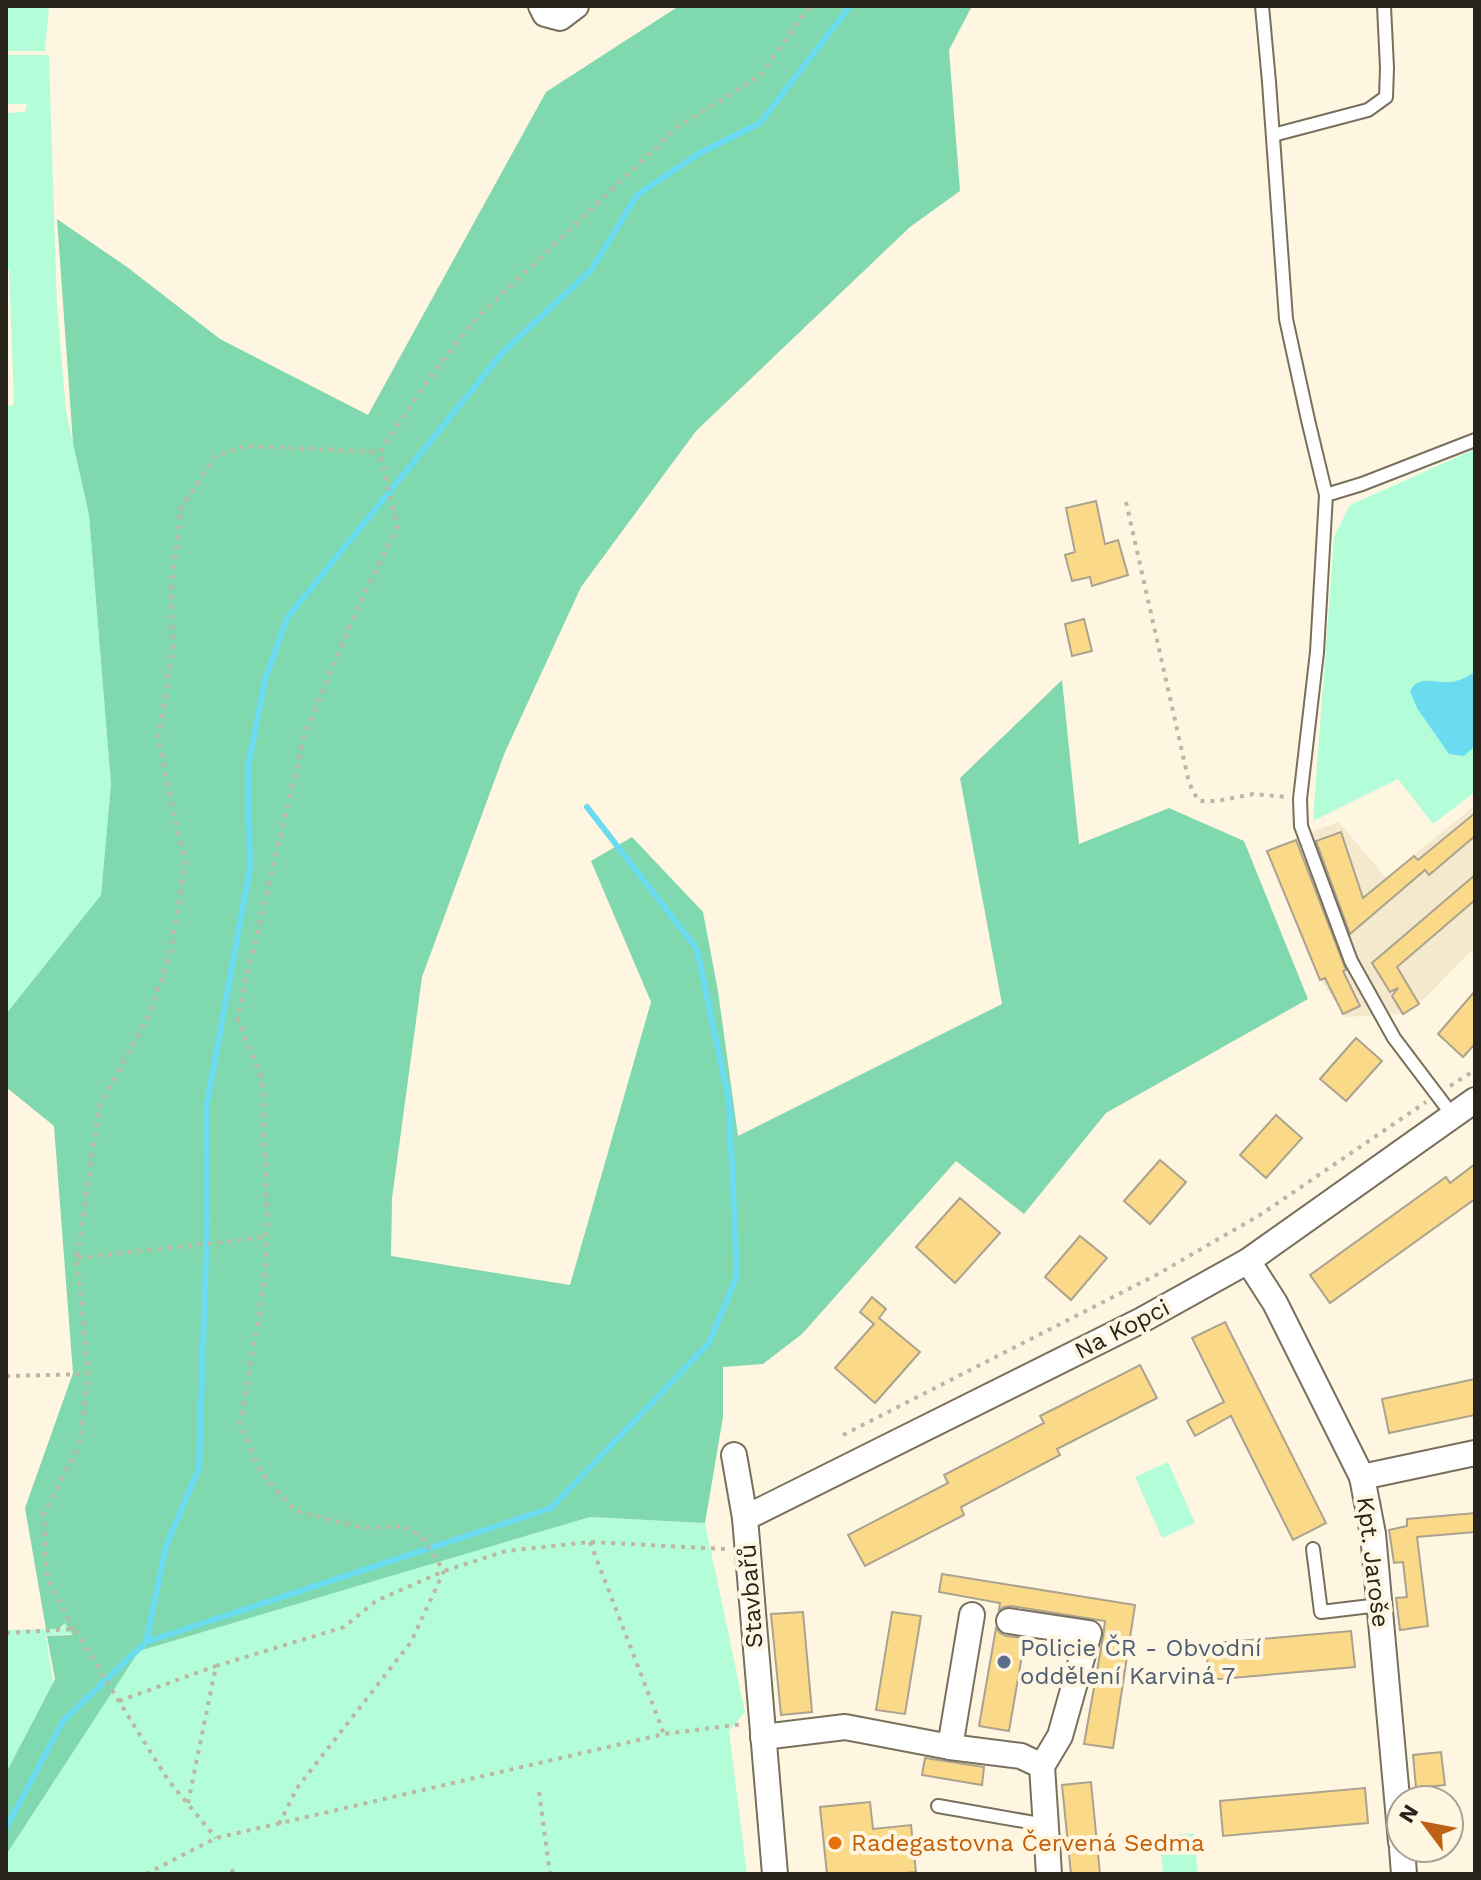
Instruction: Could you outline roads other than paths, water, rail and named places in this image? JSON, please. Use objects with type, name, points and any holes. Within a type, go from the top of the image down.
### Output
[{"type":"street","points":[[541,6],[545,14],[560,18],[576,6]]},
{"type":"street","name":"Na Kopci","points":[[745,1518],[1142,1320],[1248,1261],[1475,1100]]},
{"type":"street","name":"Kpt. Jaroše","points":[[1248,1261],[1275,1303],[1362,1477],[1373,1534],[1396,1784]]},
{"type":"street","points":[[1362,1477],[1475,1453]]},
{"type":"street","name":"Stavbařů","points":[[734,1455],[745,1518],[775,1874]]},
{"type":"street","points":[[950,1747],[972,1615]]},
{"type":"street","points":[[1009,1621],[1089,1633],[1060,1736],[1042,1766],[1049,1874]]},
{"type":"street","points":[[762,1729],[845,1727],[950,1747],[1021,1756],[1042,1766]]},
{"type":"lane","points":[[1262,6],[1286,319],[1326,495],[1317,652],[1300,799],[1301,826],[1351,961],[1394,1038],[1453,1116]]},
{"type":"lane","points":[[1273,135],[1368,110],[1386,97],[1384,6]]},
{"type":"lane","points":[[1326,495],[1475,440]]},
{"type":"lane","points":[[1313,1549],[1321,1612],[1379,1605]]},
{"type":"lane","points":[[938,1806],[1046,1825]]},
{"type":"water","points":[[1475,672],[1475,746],[1464,756],[1449,754],[1417,708],[1410,691],[1423,681],[1454,681]]},
{"type":"waterway","points":[[146,1642],[166,1546],[199,1468],[207,1224],[206,1109],[250,868],[248,767],[265,680],[287,618],[502,353],[592,269],[637,195],[698,154],[760,123],[850,6]]},
{"type":"waterway","points":[[6,1828],[63,1721],[146,1642],[551,1508],[709,1343],[737,1276],[729,1102],[697,949],[587,807]]},
{"type":"place","name":"Policie ČR - Obvodní oddělení Karviná 7","points":[[1004,1662]]},
{"type":"place","name":"Radegastovna Červená Sedma","points":[[835,1843]]}]
